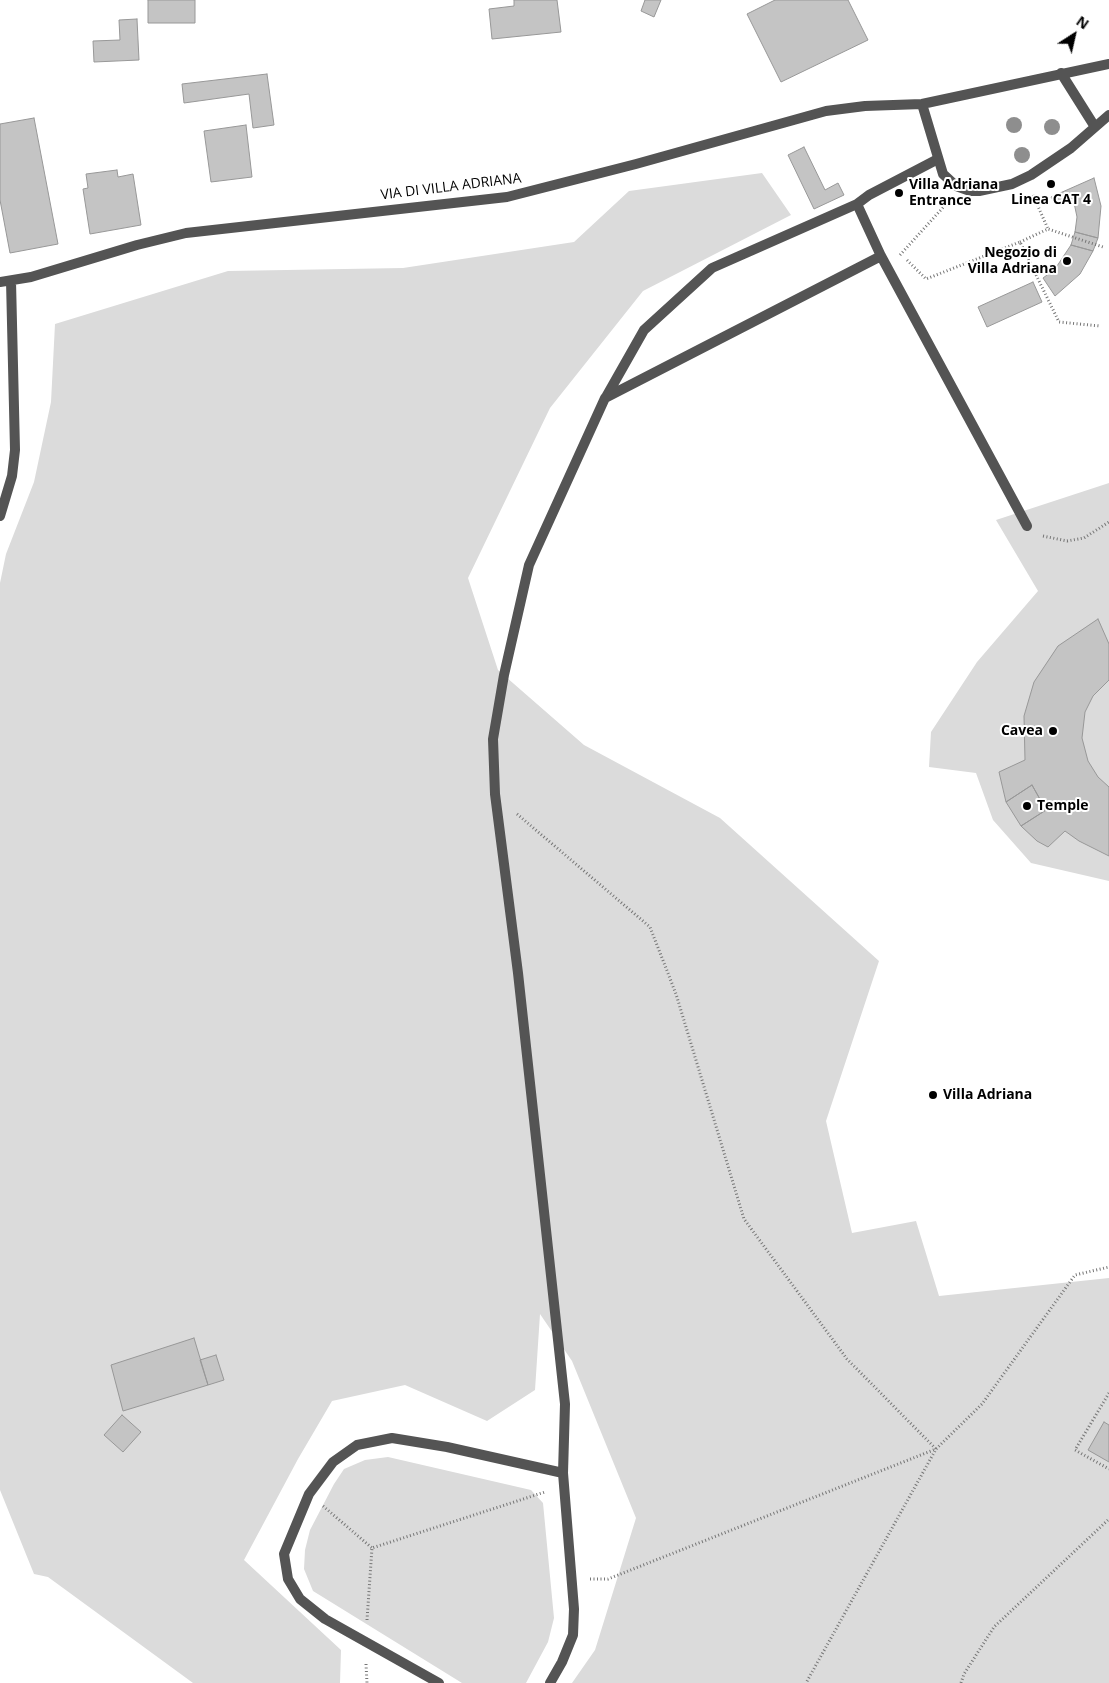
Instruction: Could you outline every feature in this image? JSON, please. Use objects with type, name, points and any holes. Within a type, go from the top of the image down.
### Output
[{"type":"street","name":"VIA DI VILLA ADRIANA","points":[[5,282],[186,233],[507,197],[636,164],[826,111],[865,106],[922,104],[1109,64]]},
{"type":"street","points":[[1061,73],[1095,127]]},
{"type":"street","points":[[922,104],[943,174],[960,188],[980,191],[1012,184],[1026,178],[1063,155],[1109,115]]},
{"type":"street","points":[[550,1683],[562,1662],[573,1635],[572,1580],[564,1486],[565,1404],[518,973],[495,794],[493,739],[504,675],[529,565],[605,398],[644,330],[712,268],[857,204],[868,195],[938,159]]},
{"type":"street","points":[[857,204],[881,256],[1027,526]]},
{"type":"street","points":[[605,398],[881,256]]},
{"type":"street","points":[[0,516],[12,476],[15,450],[5,282]]},
{"type":"street","points":[[439,1683],[325,1618],[300,1599],[288,1579],[284,1554],[309,1494],[333,1462],[357,1444],[392,1438],[447,1447],[564,1473]]},
{"type":"path","points":[[1026,178],[1048,229]]},
{"type":"path","points":[[881,256],[901,254],[960,188]]},
{"type":"path","points":[[901,254],[926,279],[1048,229],[1103,247]]},
{"type":"path","points":[[1020,242],[1059,322],[1100,326]]},
{"type":"path","points":[[1027,526],[1047,538],[1068,541],[1084,538],[1109,522]]},
{"type":"path","points":[[495,794],[650,927],[676,994],[744,1218],[847,1359],[936,1449]]},
{"type":"path","points":[[806,1683],[936,1449],[982,1404],[1075,1275],[1109,1267]]},
{"type":"path","points":[[1109,1393],[1076,1450],[1109,1470]]},
{"type":"path","points":[[572,1580],[608,1579],[936,1449]]},
{"type":"path","points":[[372,1548],[564,1486]]},
{"type":"path","points":[[309,1494],[372,1548]]},
{"type":"path","points":[[961,1683],[964,1674],[994,1627],[1109,1519]]},
{"type":"path","points":[[365,1641],[372,1548]]},
{"type":"shaded area","points":[[762,173],[791,215],[643,291],[550,408],[468,578],[498,670],[584,745],[720,818],[879,961],[826,1121],[852,1233],[916,1221],[939,1296],[1109,1278],[1109,1683],[572,1683],[595,1650],[636,1518],[572,1361],[540,1314],[535,1390],[487,1421],[405,1385],[332,1401],[298,1459],[244,1560],[341,1650],[340,1683],[193,1683],[48,1577],[34,1574],[0,1490],[0,583],[6,554],[34,482],[51,402],[55,324],[228,271],[403,268],[574,242],[629,191]]},
{"type":"shaded area","points":[[1109,483],[1109,881],[1031,863],[993,820],[976,773],[929,767],[931,732],[977,662],[1038,591],[996,520]]},
{"type":"shaded area","points":[[388,1457],[531,1490],[543,1503],[554,1618],[548,1642],[526,1683],[462,1683],[313,1591],[304,1569],[305,1550],[310,1530],[334,1484],[344,1469],[365,1460]]},
{"type":"building","points":[[148,0],[195,0],[195,23],[148,23]]},
{"type":"building","points":[[514,0],[557,0],[561,32],[492,39],[489,9],[514,6]]},
{"type":"building","points":[[645,0],[661,0],[654,17],[641,11]]},
{"type":"building","points":[[775,0],[848,0],[868,40],[781,82],[747,14]]},
{"type":"building","points":[[137,19],[139,60],[94,62],[93,41],[120,40],[119,20]]},
{"type":"building","points":[[267,74],[274,125],[253,128],[249,94],[184,103],[182,84]]},
{"type":"building","points":[[34,118],[58,244],[10,253],[0,200],[0,124]]},
{"type":"building","points":[[246,125],[252,177],[211,182],[204,131]]},
{"type":"building","points":[[804,147],[825,190],[838,183],[844,195],[814,209],[788,155]]},
{"type":"building","points":[[117,170],[118,177],[133,174],[141,225],[90,234],[83,189],[88,188],[86,174]]},
{"type":"building","points":[[1094,178],[1101,206],[1098,238],[1075,232],[1077,217],[1073,198],[1055,204],[1051,197]]},
{"type":"building","points":[[1075,232],[1098,238],[1093,251],[1071,245]]},
{"type":"building","points":[[1071,245],[1093,251],[1080,274],[1055,296],[1043,278],[1055,269]]},
{"type":"building","points":[[1033,282],[1042,302],[987,327],[978,307]]},
{"type":"building","name":"Cavea","points":[[1098,619],[1109,644],[1109,680],[1093,696],[1085,712],[1082,738],[1088,761],[1098,777],[1109,787],[1109,856],[1079,841],[1065,831],[1048,847],[1037,841],[1021,826],[1046,810],[1032,785],[1006,802],[999,772],[1025,760],[1024,716],[1034,682],[1058,646]]},
{"type":"building","name":"Temple","points":[[1032,785],[1046,810],[1021,826],[1006,802]]},
{"type":"building","points":[[194,1338],[208,1385],[123,1411],[111,1365]]},
{"type":"building","points":[[216,1355],[224,1380],[208,1385],[200,1360]]},
{"type":"building","points":[[122,1415],[141,1432],[123,1452],[104,1435]]},
{"type":"building","points":[[1104,1422],[1109,1425],[1109,1462],[1088,1450]]},
{"type":"place","name":"Linea CAT 4","points":[[1051,184]]},
{"type":"place","name":"Villa Adriana Entrance","points":[[899,193]]},
{"type":"place","name":"Negozio di Villa Adriana","points":[[1067,261]]},
{"type":"place","name":"Cavea","points":[[1053,731]]},
{"type":"place","name":"Temple","points":[[1027,806]]},
{"type":"place","name":"Villa Adriana","points":[[933,1095]]}]
